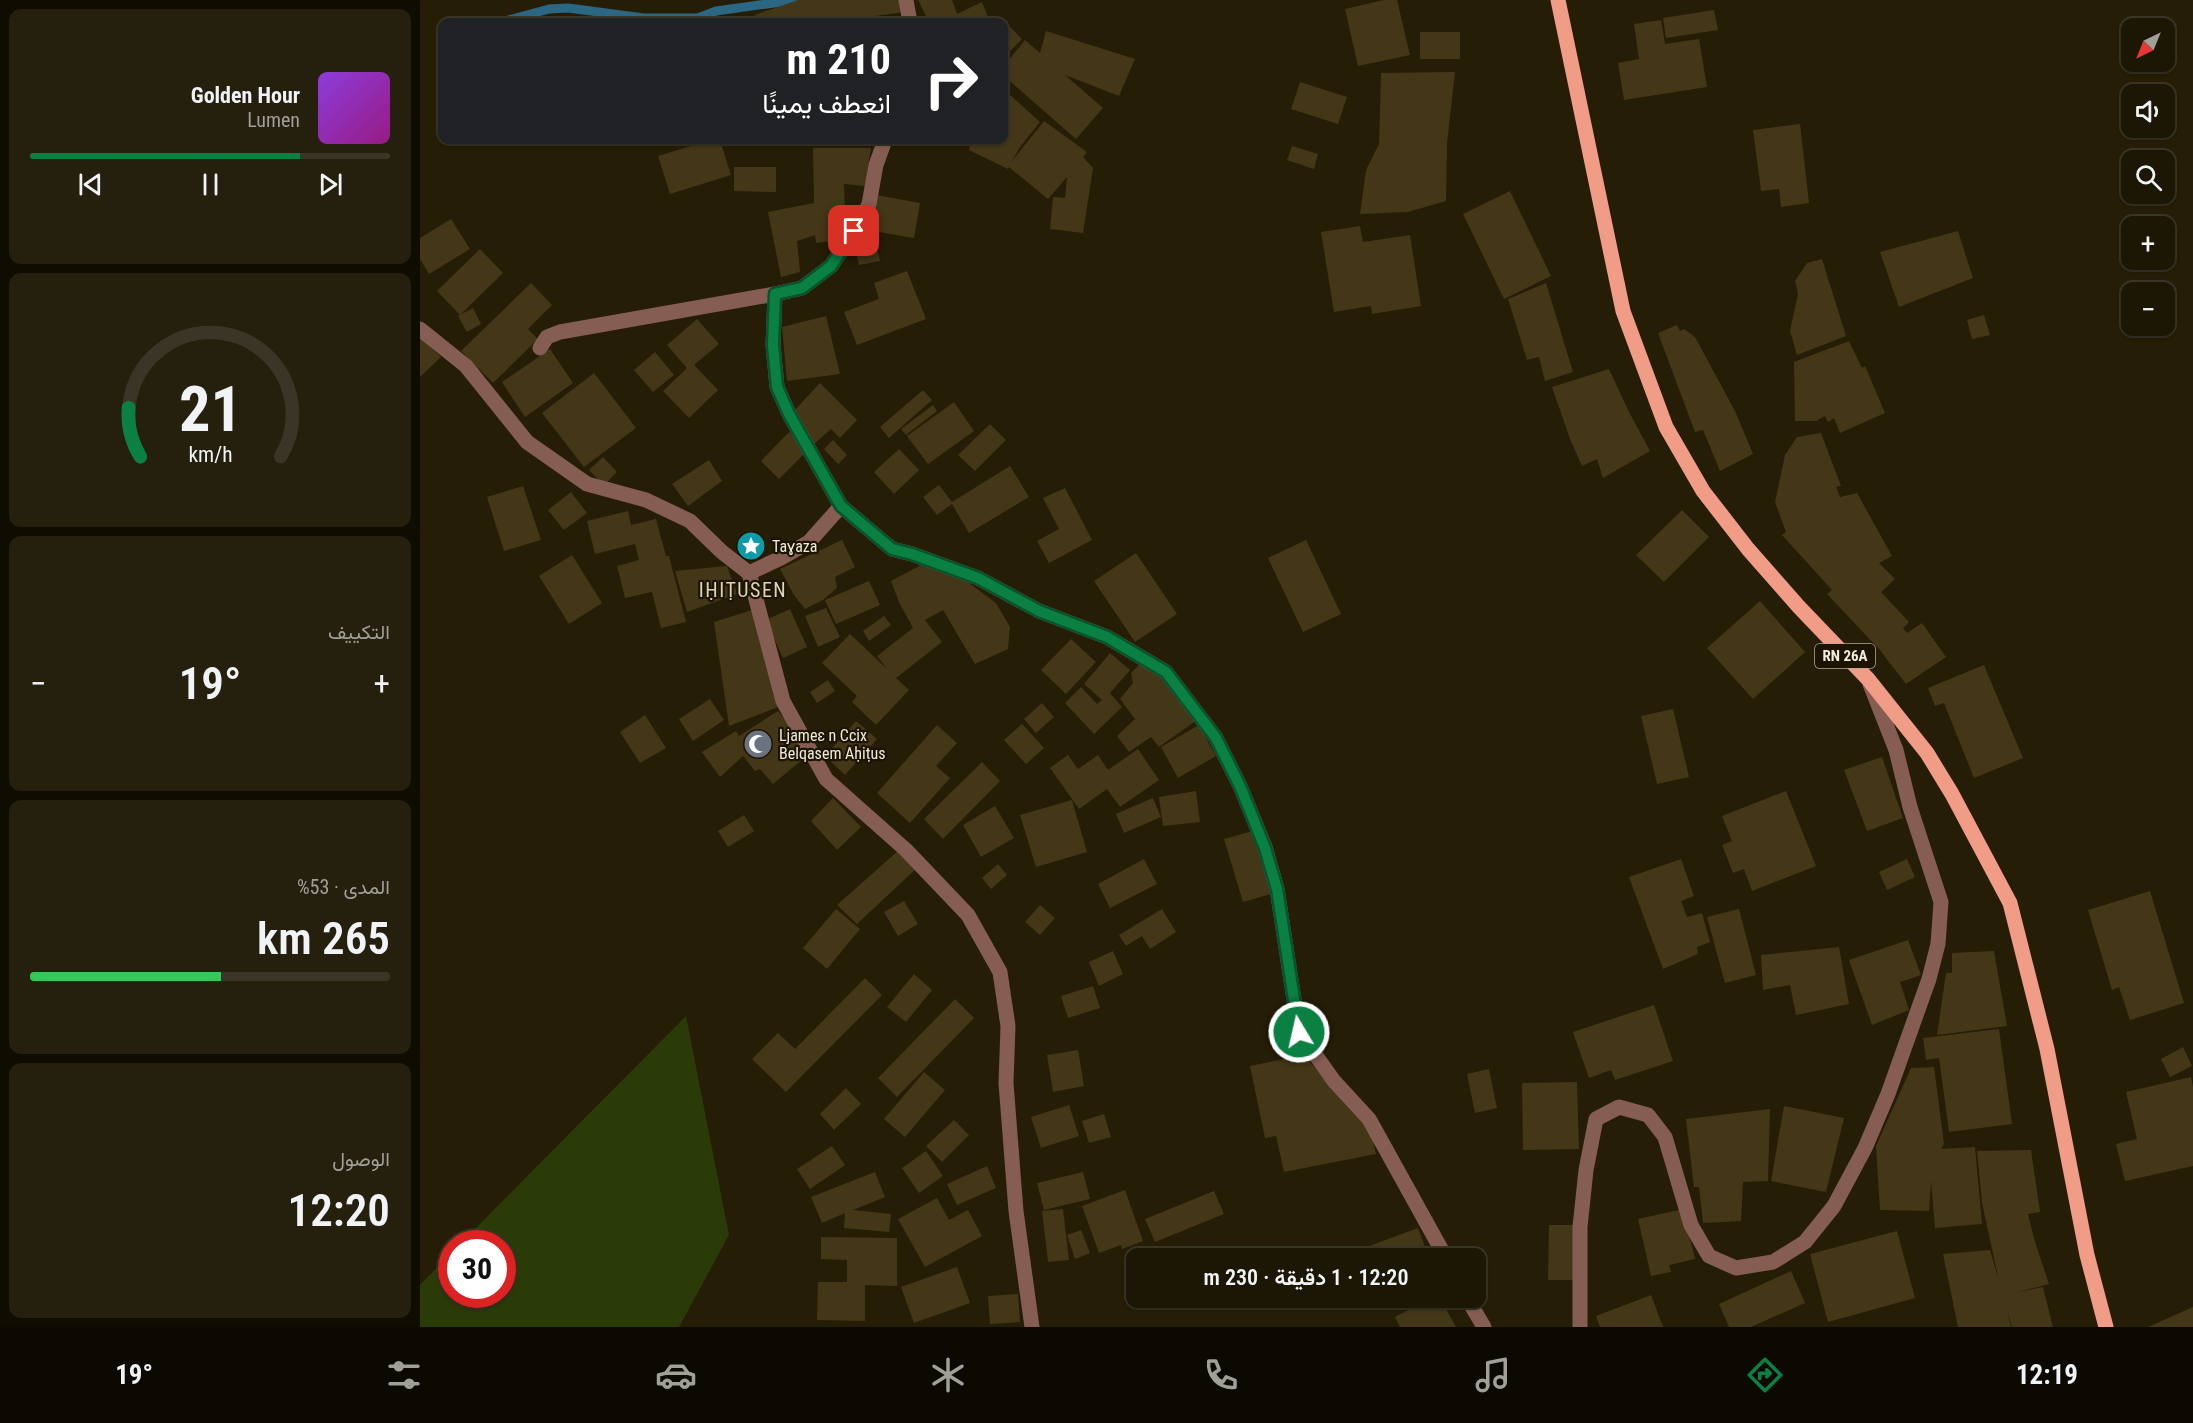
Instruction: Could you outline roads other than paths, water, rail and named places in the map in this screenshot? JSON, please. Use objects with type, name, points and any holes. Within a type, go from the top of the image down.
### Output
[{"type":"main road","name":"RN 26A","points":[[1558,0],[1623,311],[1666,427],[1702,491],[1748,549],[1799,608],[1868,679],[1927,753],[1952,794],[2010,903],[2047,1049],[2088,1255],[2106,1327]]},
{"type":"street","points":[[906,0],[909,18]]},
{"type":"street","points":[[540,348],[547,338],[560,332],[802,288],[831,266],[861,220],[869,204],[876,165],[884,144]]},
{"type":"street","points":[[775,294],[773,345],[777,387],[789,414],[841,506],[892,549],[978,578],[1039,611],[1107,637],[1166,672],[1216,738],[1240,786],[1265,848],[1277,889],[1299,1032],[1334,1081],[1369,1119],[1440,1248]]},
{"type":"street","points":[[420,329],[466,366],[528,442],[587,484],[646,500],[690,521],[722,552],[749,573],[783,701],[826,779],[906,850],[968,915],[1000,972],[1008,1026],[1006,1083],[1016,1211],[1032,1327]]},
{"type":"street","points":[[749,573],[782,558],[809,542],[841,506]]},
{"type":"street","points":[[1580,1327],[1580,1227],[1586,1170],[1596,1119],[1619,1107],[1648,1115],[1665,1137],[1691,1225],[1708,1256],[1736,1268],[1773,1262],[1805,1242],[1834,1206],[1865,1148],[1888,1094],[1929,979],[1938,944],[1941,902],[1910,807],[1896,750],[1868,679]]},
{"type":"street","points":[[1473,1308],[1484,1327]]},
{"type":"waterway","points":[[698,18],[716,11],[795,0]]},
{"type":"waterway","points":[[516,18],[549,9],[568,8],[644,18]]},
{"type":"waterway","points":[[644,18],[698,18]]},
{"type":"place","name":"Taɣaza","points":[[751,546]]},
{"type":"place","name":"Ljameɛ n Ccix Belqasem Aḥiṭus","points":[[758,744]]},
{"type":"district","name":"IḤIṬUSEN","points":[[743,590]]}]
